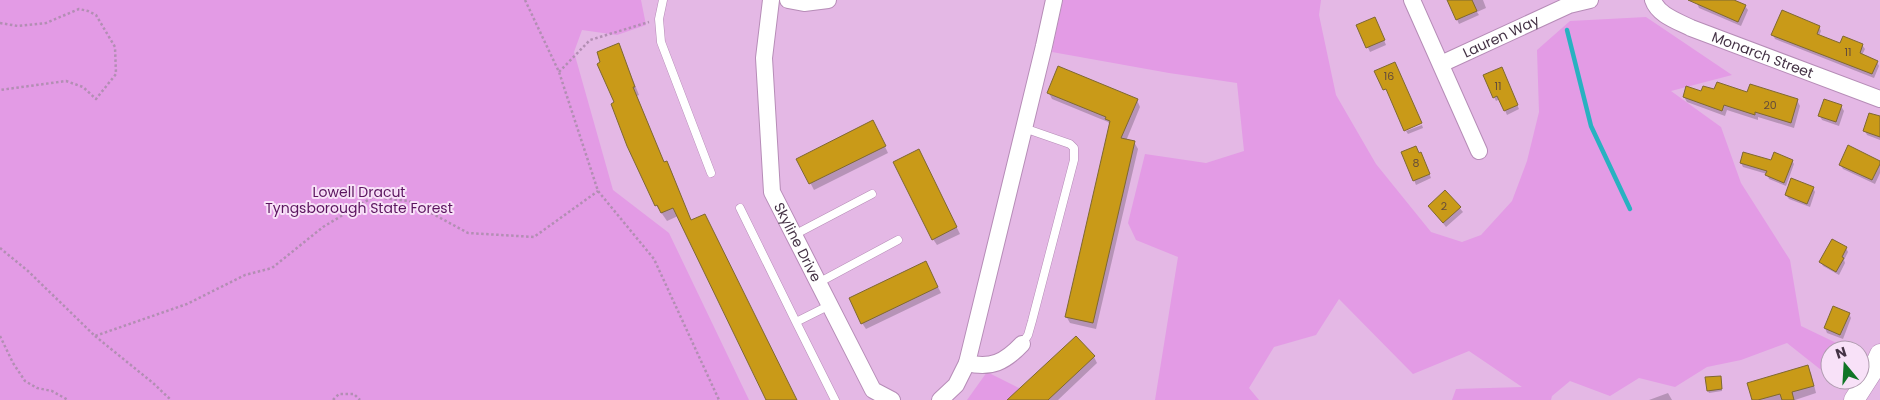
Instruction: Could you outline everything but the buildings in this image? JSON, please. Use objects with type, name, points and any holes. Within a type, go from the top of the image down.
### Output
[{"type":"street","name":"Skyline Drive","points":[[771,0],[764,58],[772,192],[873,390],[892,400]]},
{"type":"street","points":[[788,0],[804,3],[828,0]]},
{"type":"street","points":[[940,400],[956,385],[967,364],[1054,0]]},
{"type":"street","points":[[1412,0],[1479,151]]},
{"type":"street","name":"Lauren Way","points":[[1440,64],[1569,5],[1590,0]]},
{"type":"street","name":"Monarch Street","points":[[1653,0],[1655,7],[1668,17],[1691,28],[1880,99]]},
{"type":"street","points":[[967,364],[981,366],[994,364],[1009,356],[1022,344]]},
{"type":"street","points":[[1854,400],[1872,372],[1880,354]]},
{"type":"lane","points":[[663,0],[659,19],[661,42],[711,174]]},
{"type":"lane","points":[[1022,344],[1028,335],[1032,321],[1074,160],[1074,148],[1070,144],[1024,128]]},
{"type":"lane","points":[[794,234],[872,194]]},
{"type":"lane","points":[[740,208],[835,400]]},
{"type":"lane","points":[[818,283],[898,240]]},
{"type":"lane","points":[[796,322],[830,305]]},
{"type":"path","points":[[525,0],[560,72],[598,191],[654,259],[719,400]]},
{"type":"path","points":[[0,23],[18,26],[46,23],[79,8],[88,11],[96,15],[115,47],[116,74],[96,99],[83,87],[66,81],[0,90]]},
{"type":"path","points":[[560,72],[590,40],[659,19]]},
{"type":"path","points":[[95,336],[187,304],[245,275],[272,268],[323,227],[373,196],[408,201],[468,233],[534,237],[598,191]]},
{"type":"path","points":[[0,248],[95,336],[154,383],[171,400]]},
{"type":"path","points":[[0,336],[13,364],[26,381],[37,388],[52,391],[68,400]]},
{"type":"path","points":[[333,400],[339,394],[354,394],[360,400]]},
{"type":"green space","name":"Lowell Dracut Tyngsborough State Forest","points":[[0,0],[641,0],[646,25],[617,35],[582,30],[574,52],[613,190],[669,233],[749,400],[0,400]]},
{"type":"green space","points":[[1063,0],[1321,0],[1319,15],[1336,95],[1376,164],[1431,232],[1462,242],[1481,235],[1512,201],[1527,161],[1539,112],[1537,50],[1570,21],[1646,17],[1732,75],[1671,91],[1721,127],[1741,183],[1790,260],[1801,326],[1830,340],[1820,340],[1820,369],[1787,343],[1741,360],[1707,367],[1675,387],[1639,378],[1610,396],[1570,381],[1552,396],[1551,400],[1452,400],[1456,389],[1522,387],[1469,351],[1413,374],[1339,299],[1316,335],[1274,347],[1249,388],[1259,400],[1155,400],[1178,257],[1136,240],[1128,223],[1145,154],[1206,163],[1244,151],[1237,83],[1052,52]]},
{"type":"green space","points":[[987,372],[1043,400],[967,400]]},
{"type":"waterway","points":[[1567,30],[1591,126],[1630,209]]}]
